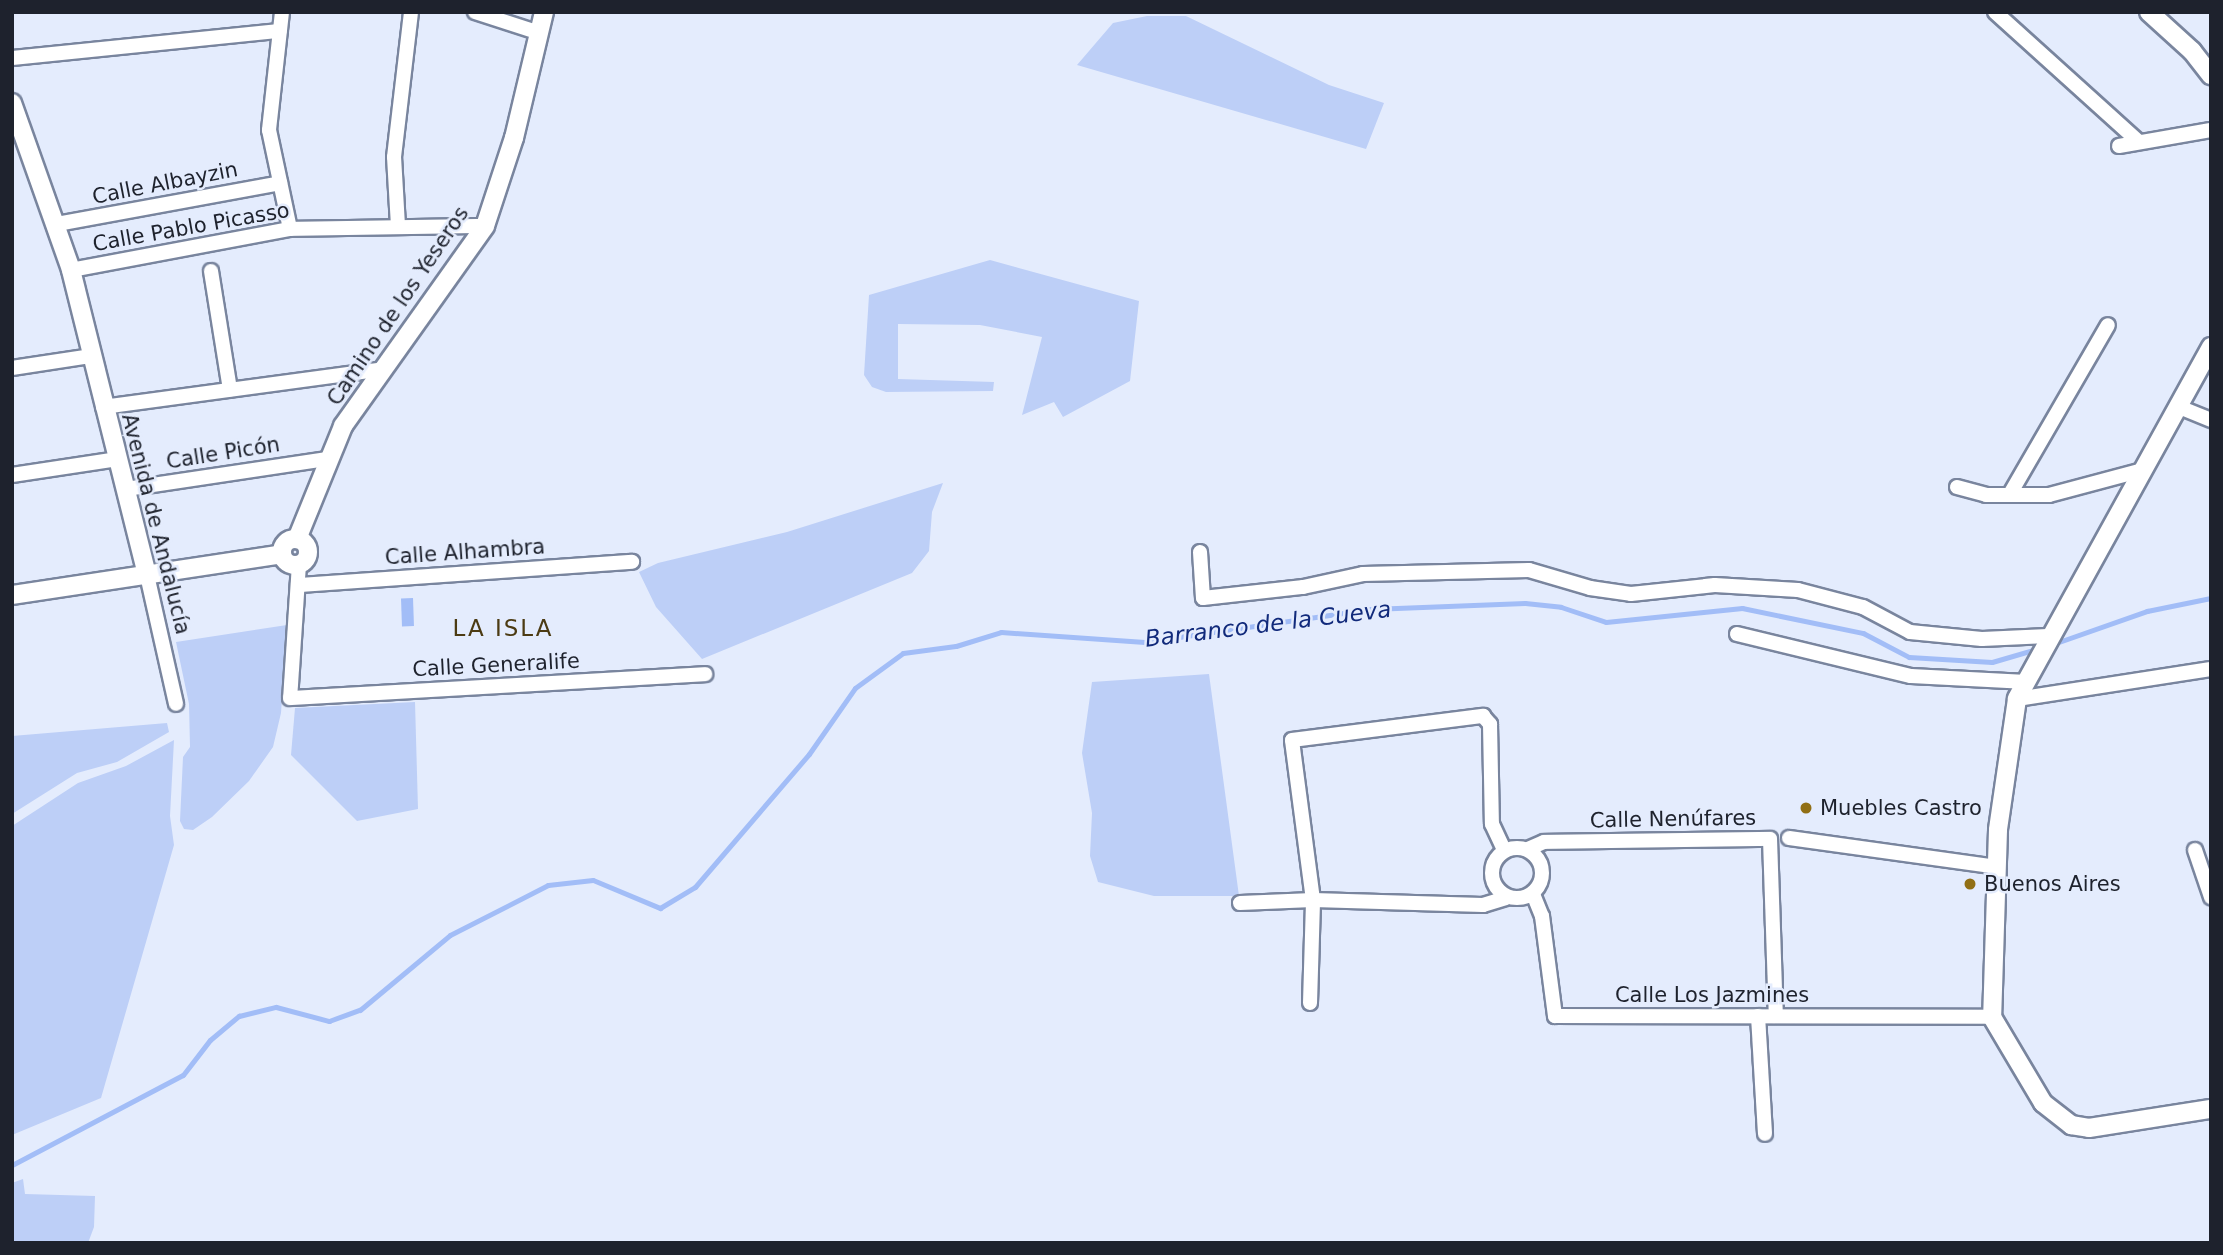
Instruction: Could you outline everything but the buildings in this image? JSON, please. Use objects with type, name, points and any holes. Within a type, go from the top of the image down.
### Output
[{"type":"street","points":[[282,12],[268,130],[290,229]]},
{"type":"street","points":[[398,226],[394,157],[411,12]]},
{"type":"street","points":[[475,12],[540,33]]},
{"type":"street","name":"Camino de los Yeseros","points":[[297,539],[326,459],[383,369],[485,226],[514,138],[544,12]]},
{"type":"street","points":[[1995,12],[2139,142]]},
{"type":"street","points":[[2149,12],[2192,51],[2211,75]]},
{"type":"street","points":[[12,58],[280,31]]},
{"type":"street","name":"Avenida de Andalucía","points":[[12,103],[71,270],[90,356],[147,575],[176,704]]},
{"type":"street","points":[[2119,146],[2211,130]]},
{"type":"street","name":"Calle Albayzin","points":[[57,225],[280,183]]},
{"type":"street","name":"Calle Pablo Picasso","points":[[71,270],[290,229],[485,226]]},
{"type":"street","points":[[211,271],[230,389]]},
{"type":"street","points":[[2010,494],[2108,325]]},
{"type":"street","points":[[2211,346],[2048,636],[2017,699],[1997,867],[1992,1017],[2043,1103],[2071,1125],[2089,1128],[2211,1109]]},
{"type":"street","points":[[12,368],[90,356]]},
{"type":"street","points":[[103,407],[383,369]]},
{"type":"street","points":[[2179,407],[2211,420]]},
{"type":"street","points":[[12,475],[118,459]]},
{"type":"street","name":"Calle Picón","points":[[126,489],[326,459]]},
{"type":"street","points":[[1957,487],[1986,495],[2049,495],[2143,470]]},
{"type":"street","points":[[282,554],[285,542],[297,539],[308,551],[299,565],[300,585]]},
{"type":"street","points":[[1200,552],[1203,598],[1303,587],[1363,574],[1529,570],[1590,588],[1632,594],[1715,585],[1798,590],[1863,607],[1910,632],[1982,639],[2048,636]]},
{"type":"street","points":[[12,595],[282,554]]},
{"type":"street","points":[[282,554],[290,564],[299,565]]},
{"type":"street","name":"Calle Alhambra","points":[[300,585],[632,562]]},
{"type":"street","name":"Calle Generalife","points":[[300,585],[289,698],[705,674]]},
{"type":"street","points":[[1737,634],[1912,676],[2027,682]]},
{"type":"street","points":[[2017,699],[2211,669]]},
{"type":"street","points":[[1310,1003],[1313,900],[1292,740],[1483,716],[1490,724],[1492,824],[1504,850]]},
{"type":"street","points":[[1789,838],[1997,867]]},
{"type":"street","name":"Calle Nenúfares","points":[[1528,849],[1544,842],[1770,839],[1776,1016]]},
{"type":"street","points":[[1240,903],[1313,900],[1483,905],[1506,898],[1521,900],[1533,894],[1538,863],[1528,849],[1504,850],[1497,857],[1495,882],[1506,898]]},
{"type":"street","points":[[2196,850],[2211,897]]},
{"type":"street","name":"Calle Los Jazmines","points":[[1533,894],[1542,916],[1555,1016],[1992,1017]]},
{"type":"street","points":[[1758,1016],[1765,1134]]},
{"type":"shaded area","points":[[1147,16],[1186,16],[1329,85],[1384,103],[1366,149],[1077,65],[1113,23]]},
{"type":"shaded area","points":[[990,260],[1139,301],[1130,381],[1063,417],[1054,402],[1022,415],[1042,337],[980,325],[898,324],[898,379],[994,382],[993,391],[886,392],[872,387],[864,375],[869,295]]},
{"type":"shaded area","points":[[943,483],[932,512],[929,551],[912,573],[702,659],[656,607],[639,572],[658,563],[787,532]]},
{"type":"shaded area","points":[[401,598],[413,598],[414,626],[402,626]]},
{"type":"shaded area","points":[[287,625],[281,713],[273,747],[249,781],[212,817],[193,830],[184,829],[180,821],[183,757],[190,747],[189,704],[176,642]]},
{"type":"shaded area","points":[[1209,674],[1239,896],[1154,896],[1098,882],[1090,856],[1092,813],[1082,753],[1092,682]]},
{"type":"shaded area","points":[[415,702],[418,809],[357,821],[291,755],[295,708]]},
{"type":"shaded area","points":[[167,723],[169,732],[117,762],[77,773],[12,814],[12,736]]},
{"type":"shaded area","points":[[174,740],[170,816],[174,845],[101,1098],[12,1135],[12,826],[78,783],[126,766]]},
{"type":"shaded area","points":[[23,1179],[25,1194],[95,1196],[94,1227],[88,1243],[12,1243],[12,1183]]},
{"type":"waterway","name":"Barranco de la Cueva","points":[[2053,644],[2147,611],[2211,598]]},
{"type":"waterway","name":"Barranco de la Cueva","points":[[12,1165],[183,1075],[210,1040],[239,1016],[276,1007],[329,1021],[360,1010],[450,935],[548,885],[593,880],[660,908],[695,887],[809,754],[855,688],[903,653],[956,646],[1001,632],[1145,642],[1371,609],[1525,603],[1561,607],[1606,622],[1742,608],[1863,633],[1909,657],[1992,662],[2040,648]]},
{"type":"place","name":"Muebles Castro","points":[[1806,808]]},
{"type":"place","name":"Buenos Aires","points":[[1970,884]]},
{"type":"district","name":"LA ISLA","points":[[503,628]]}]
